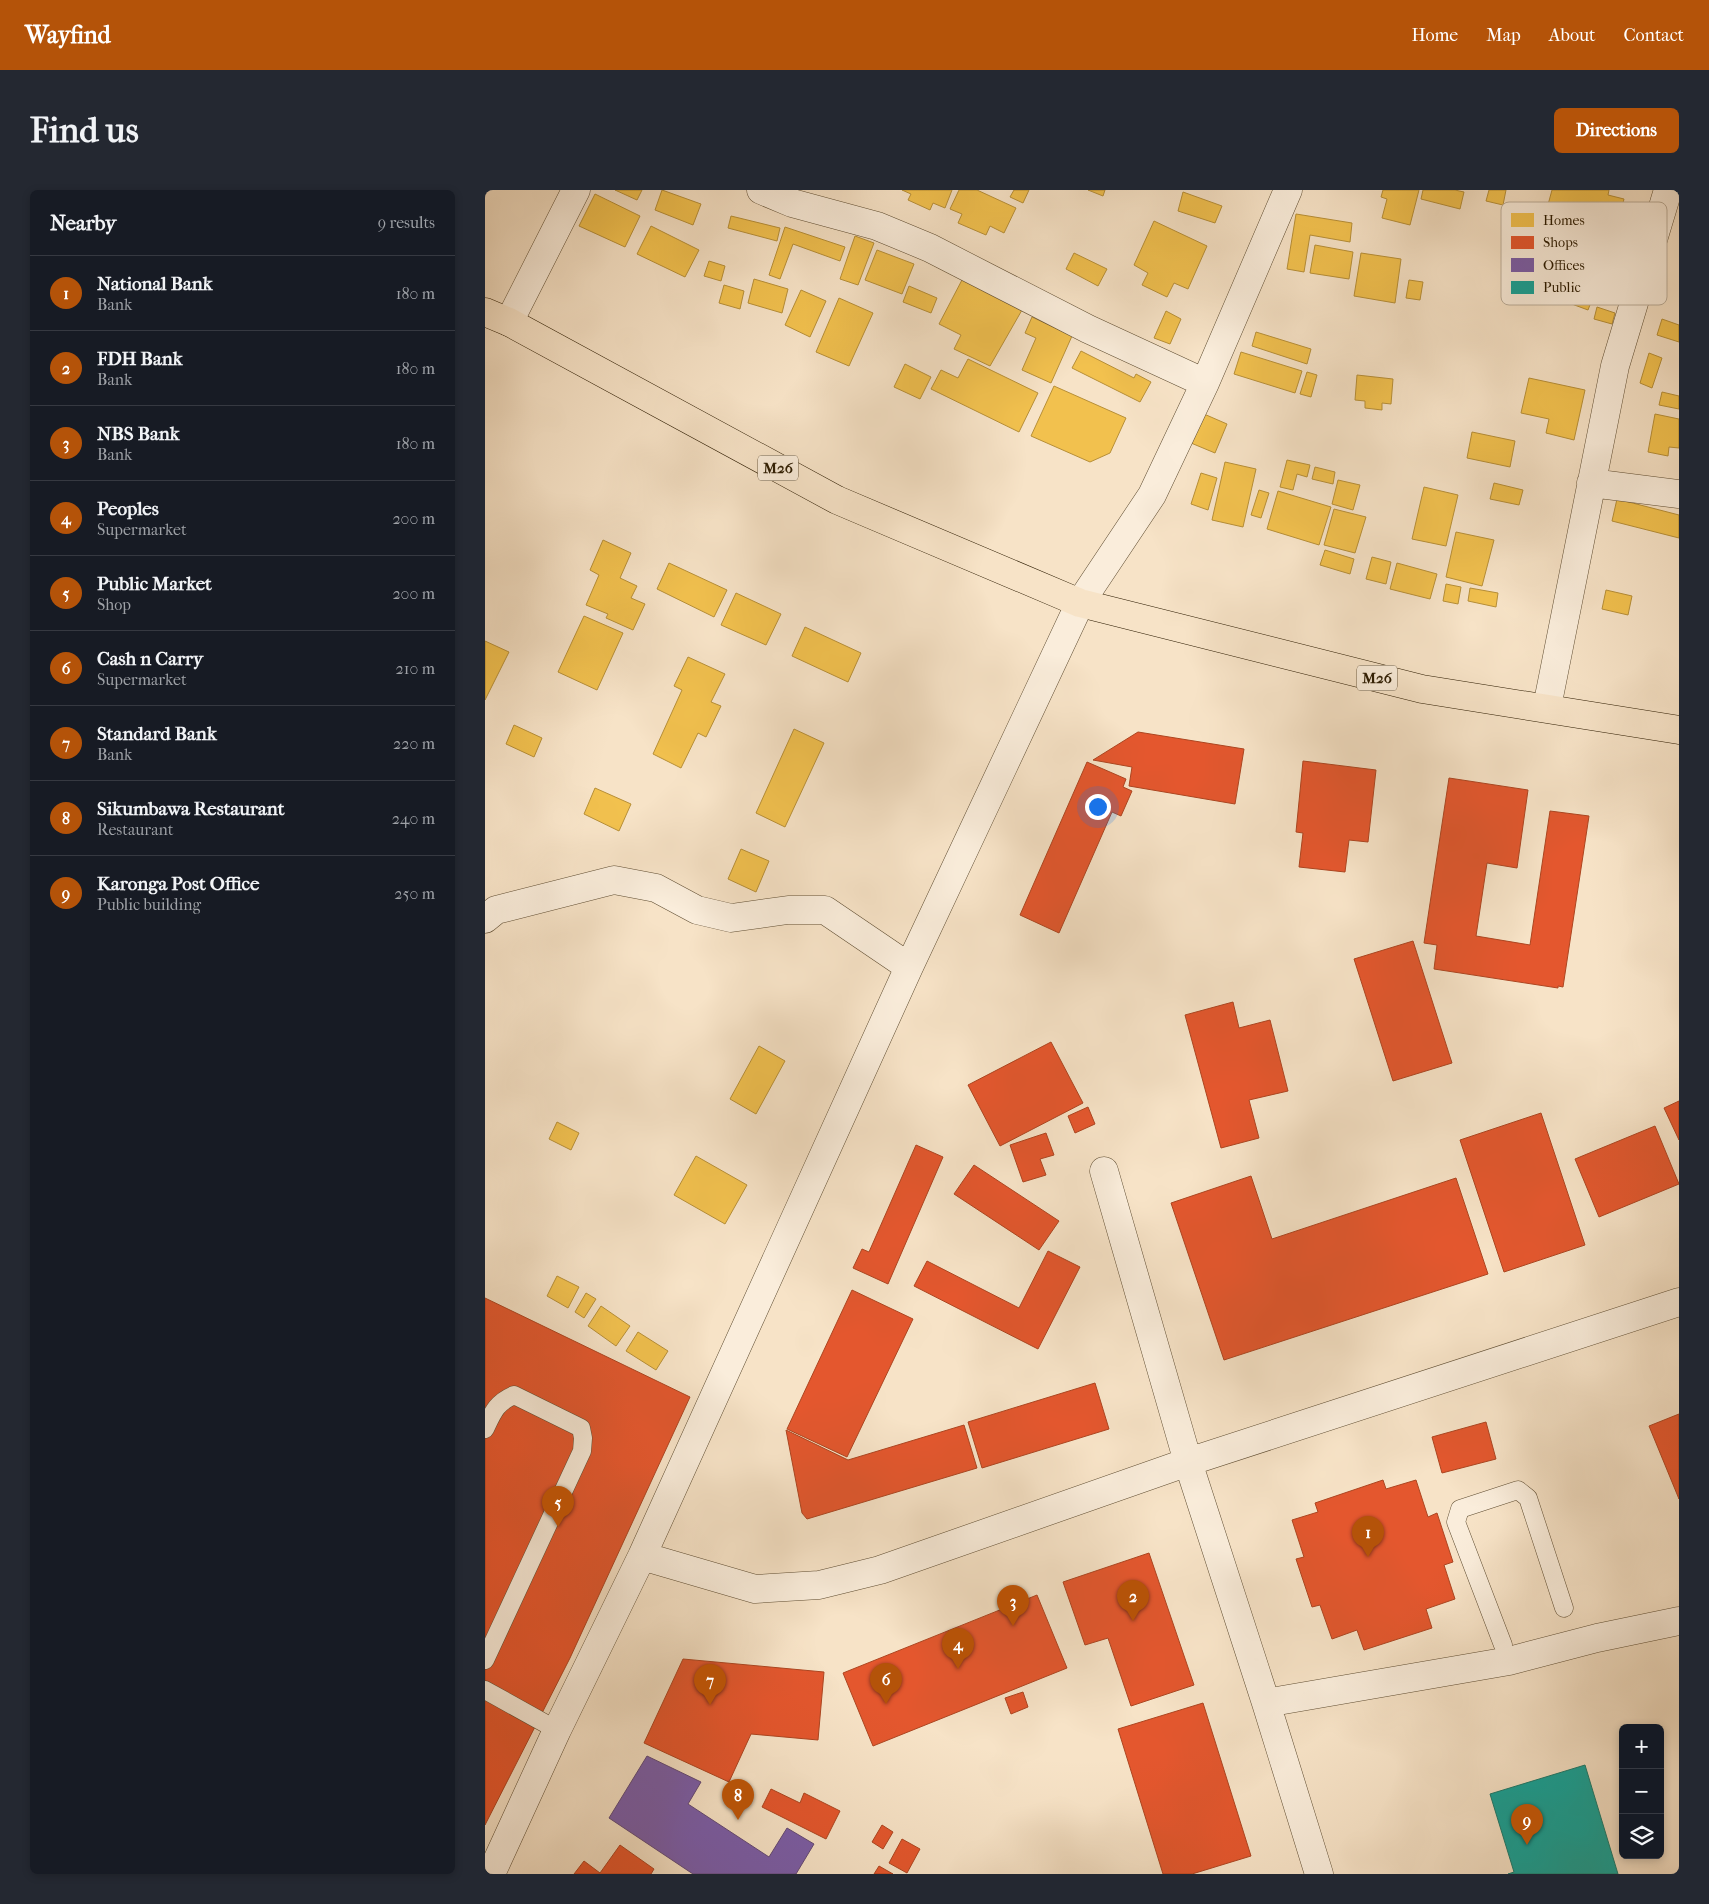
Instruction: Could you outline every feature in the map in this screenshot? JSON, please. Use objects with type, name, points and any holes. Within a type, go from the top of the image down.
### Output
[{"type":"main road","name":"M26","points":[[497,317],[837,500],[1080,603],[1422,689],[1547,707],[1679,730]]},
{"type":"street","points":[[497,317],[576,190]]},
{"type":"street","points":[[761,190],[792,204],[877,226],[930,248],[1088,329],[1205,383]]},
{"type":"street","points":[[491,1874],[557,1730],[642,1556],[909,967],[1080,603],[1151,496],[1205,383],[1288,190]]},
{"type":"street","points":[[1664,202],[1668,190]]},
{"type":"street","points":[[1547,707],[1615,366],[1633,305]]},
{"type":"street","points":[[1591,483],[1679,494]]},
{"type":"street","points":[[485,919],[496,910],[614,880],[656,888],[697,910],[731,918],[788,910],[825,910],[909,967]]},
{"type":"street","points":[[1104,1171],[1188,1462],[1267,1703],[1319,1874]]},
{"type":"street","points":[[642,1556],[755,1589],[819,1584],[880,1570],[1188,1462],[1679,1302]]},
{"type":"street","points":[[1267,1703],[1509,1661],[1597,1638],[1679,1622]]},
{"type":"lane","points":[[485,1428],[496,1407],[504,1399],[514,1395],[581,1428],[583,1438],[582,1451],[485,1660]]},
{"type":"lane","points":[[1503,1645],[1457,1522],[1460,1510],[1518,1490],[1528,1498],[1564,1608]]},
{"type":"lane","points":[[485,1690],[557,1730]]},
{"type":"building: Homes","points":[[615,190],[642,190],[637,200]]},
{"type":"building: Homes","points":[[662,190],[701,204],[693,225],[655,210]]},
{"type":"building: Homes","points":[[902,190],[952,190],[945,208],[933,203],[930,210],[908,200],[911,194]]},
{"type":"building: Homes","points":[[959,190],[977,190],[1016,208],[1004,233],[990,226],[986,235],[958,223],[962,214],[950,209]]},
{"type":"building: Homes","points":[[1014,190],[1029,190],[1023,203],[1010,197]]},
{"type":"building: Homes","points":[[1088,190],[1105,190],[1103,196]]},
{"type":"building: Homes","points":[[1383,190],[1419,190],[1410,225],[1382,218],[1387,199],[1381,197]]},
{"type":"building: Homes","points":[[1423,190],[1455,190],[1464,192],[1460,209],[1421,199]]},
{"type":"building: Homes","points":[[1489,190],[1506,190],[1504,202],[1501,202],[1501,205],[1486,201]]},
{"type":"building: Homes","points":[[1552,190],[1609,190],[1608,195],[1624,199],[1623,202],[1549,202]]},
{"type":"building: Homes","points":[[1183,192],[1222,206],[1215,223],[1178,211]]},
{"type":"building: Homes","points":[[595,194],[640,216],[625,247],[579,226]]},
{"type":"building: Homes","points":[[1296,214],[1352,223],[1350,242],[1310,235],[1304,272],[1287,269]]},
{"type":"building: Homes","points":[[731,216],[780,228],[777,241],[728,228]]},
{"type":"building: Homes","points":[[1154,221],[1207,246],[1188,289],[1174,283],[1167,297],[1142,285],[1148,273],[1134,265]]},
{"type":"building: Homes","points":[[651,226],[699,250],[685,277],[637,254]]},
{"type":"building: Homes","points":[[785,227],[845,247],[840,261],[793,244],[780,279],[769,275]]},
{"type":"building: Homes","points":[[855,236],[874,243],[858,285],[840,279]]},
{"type":"building: Homes","points":[[1315,245],[1353,252],[1349,279],[1310,273]]},
{"type":"building: Homes","points":[[877,250],[914,264],[902,294],[865,280]]},
{"type":"building: Homes","points":[[1074,253],[1107,269],[1098,286],[1066,269]]},
{"type":"building: Homes","points":[[1361,253],[1401,259],[1395,303],[1354,296]]},
{"type":"building: Homes","points":[[709,261],[725,266],[721,281],[704,276]]},
{"type":"building: Homes","points":[[963,278],[1022,310],[990,366],[954,349],[961,335],[939,324]]},
{"type":"building: Homes","points":[[754,279],[788,289],[782,313],[748,303]]},
{"type":"building: Homes","points":[[1409,280],[1423,282],[1420,300],[1406,298]]},
{"type":"building: Homes","points":[[724,285],[744,291],[740,309],[719,303]]},
{"type":"building: Homes","points":[[909,286],[937,298],[931,313],[903,302]]},
{"type":"building: Homes","points":[[801,290],[826,301],[810,337],[785,325]]},
{"type":"building: Homes","points":[[839,298],[873,313],[849,366],[816,352]]},
{"type":"building: Homes","points":[[1574,305],[1590,305],[1588,310]]},
{"type":"building: Homes","points":[[1597,307],[1615,313],[1612,324],[1594,319]]},
{"type":"building: Homes","points":[[1166,311],[1181,319],[1170,344],[1154,338]]},
{"type":"building: Homes","points":[[1032,317],[1072,336],[1051,383],[1022,370],[1036,338],[1025,333]]},
{"type":"building: Homes","points":[[1662,319],[1679,325],[1679,342],[1657,335]]},
{"type":"building: Homes","points":[[1256,332],[1311,349],[1307,364],[1252,346]]},
{"type":"building: Homes","points":[[1081,351],[1134,378],[1136,374],[1151,382],[1140,402],[1072,368]]},
{"type":"building: Homes","points":[[1241,352],[1302,371],[1295,393],[1234,374]]},
{"type":"building: Homes","points":[[1649,353],[1662,358],[1652,388],[1640,383]]},
{"type":"building: Homes","points":[[968,359],[1038,393],[1019,432],[931,389],[941,370],[958,378]]},
{"type":"building: Homes","points":[[905,364],[931,377],[920,399],[894,387]]},
{"type":"building: Homes","points":[[1307,372],[1317,375],[1311,397],[1300,394]]},
{"type":"building: Homes","points":[[1357,375],[1393,379],[1391,404],[1382,403],[1382,410],[1365,408],[1365,401],[1355,400]]},
{"type":"building: Homes","points":[[1529,378],[1585,390],[1574,440],[1546,433],[1549,419],[1521,413]]},
{"type":"building: Homes","points":[[1054,386],[1126,418],[1110,453],[1090,462],[1031,436]]},
{"type":"building: Homes","points":[[1662,392],[1679,396],[1679,409],[1659,405]]},
{"type":"building: Homes","points":[[1204,414],[1227,424],[1215,453],[1191,443]]},
{"type":"building: Homes","points":[[1655,414],[1679,419],[1679,448],[1669,447],[1668,456],[1648,452]]},
{"type":"building: Homes","points":[[1472,432],[1515,441],[1510,467],[1467,458]]},
{"type":"building: Homes","points":[[1287,460],[1310,465],[1307,477],[1297,474],[1293,490],[1280,487]]},
{"type":"building: Homes","points":[[1225,462],[1256,469],[1243,527],[1212,520]]},
{"type":"building: Homes","points":[[1315,467],[1335,472],[1333,484],[1312,479]]},
{"type":"building: Homes","points":[[1201,473],[1217,478],[1208,510],[1191,504]]},
{"type":"building: Homes","points":[[1338,480],[1360,485],[1353,510],[1332,504]]},
{"type":"building: Homes","points":[[1494,483],[1523,490],[1519,505],[1490,499]]},
{"type":"building: Homes","points":[[1424,487],[1458,495],[1446,546],[1412,539]]},
{"type":"building: Homes","points":[[1259,490],[1269,493],[1261,518],[1251,515]]},
{"type":"building: Homes","points":[[1278,491],[1331,507],[1319,545],[1267,529]]},
{"type":"building: Homes","points":[[1617,499],[1679,515],[1679,538],[1612,521]]},
{"type":"building: Homes","points":[[1334,509],[1366,517],[1355,553],[1324,545]]},
{"type":"building: Homes","points":[[1456,532],[1494,540],[1482,586],[1446,577]]},
{"type":"building: Homes","points":[[603,540],[631,553],[620,578],[637,586],[631,598],[645,604],[633,630],[606,618],[608,614],[586,605],[599,575],[590,570]]},
{"type":"building: Homes","points":[[1325,550],[1354,559],[1350,574],[1320,565]]},
{"type":"building: Homes","points":[[1372,557],[1391,562],[1386,584],[1366,579]]},
{"type":"building: Homes","points":[[669,563],[727,590],[714,617],[657,589]]},
{"type":"building: Homes","points":[[1397,563],[1437,574],[1430,599],[1390,589]]},
{"type":"building: Homes","points":[[1446,584],[1461,587],[1458,604],[1443,601]]},
{"type":"building: Homes","points":[[1470,588],[1498,593],[1496,607],[1468,601]]},
{"type":"building: Homes","points":[[1606,590],[1632,596],[1628,615],[1602,609]]},
{"type":"building: Homes","points":[[736,593],[781,614],[766,645],[721,625]]},
{"type":"building: Homes","points":[[584,616],[623,633],[597,690],[558,672]]},
{"type":"building: Homes","points":[[805,627],[861,653],[848,682],[792,656]]},
{"type":"building: Homes","points":[[485,641],[509,652],[485,700]]},
{"type":"building: Homes","points":[[688,657],[725,674],[711,702],[721,706],[706,737],[698,733],[681,768],[653,754],[682,690],[674,686]]},
{"type":"building: Homes","points":[[514,725],[542,738],[534,757],[506,744]]},
{"type":"building: Homes","points":[[794,729],[824,743],[785,827],[756,813]]},
{"type":"building: Homes","points":[[595,788],[631,804],[619,831],[584,814]]},
{"type":"building: Homes","points":[[741,849],[769,861],[756,892],[728,879]]},
{"type":"building: Homes","points":[[759,1046],[785,1061],[756,1114],[730,1099]]},
{"type":"building: Homes","points":[[557,1122],[579,1133],[571,1150],[549,1139]]},
{"type":"building: Homes","points":[[696,1156],[747,1185],[725,1224],[674,1195]]},
{"type":"building: Homes","points":[[557,1276],[579,1287],[568,1308],[547,1296]]},
{"type":"building: Homes","points":[[586,1293],[596,1299],[584,1318],[575,1312]]},
{"type":"building: Homes","points":[[601,1306],[630,1326],[616,1346],[588,1326]]},
{"type":"building: Homes","points":[[485,1330],[621,1393],[609,1419],[485,1361],[485,1350],[488,1344],[485,1342]]},
{"type":"building: Homes","points":[[638,1332],[668,1351],[656,1370],[626,1351]]},
{"type":"building: Homes","points":[[619,1407],[644,1419],[528,1666],[503,1655]]},
{"type":"building: Homes","points":[[523,1435],[550,1449],[485,1583],[485,1499],[506,1456],[511,1459]]},
{"type":"building: Shops","points":[[1138,732],[1244,749],[1235,804],[1129,786],[1132,767],[1093,760]]},
{"type":"building: Shops","points":[[1303,761],[1376,770],[1368,842],[1349,840],[1345,872],[1299,867],[1303,833],[1296,832]]},
{"type":"building: Shops","points":[[1087,762],[1126,779],[1123,787],[1132,791],[1121,816],[1112,812],[1059,933],[1020,915]]},
{"type":"building: Shops","points":[[1449,778],[1528,790],[1517,868],[1487,863],[1476,936],[1530,945],[1550,811],[1589,816],[1563,987],[1558,986],[1558,988],[1434,969],[1437,945],[1424,943]]},
{"type":"building: Shops","points":[[1413,941],[1452,1063],[1393,1081],[1354,959]]},
{"type":"building: Shops","points":[[1233,1002],[1239,1028],[1270,1020],[1288,1091],[1249,1100],[1259,1138],[1221,1148],[1185,1015]]},
{"type":"building: Shops","points":[[1051,1042],[1083,1103],[1000,1146],[968,1085]]},
{"type":"building: Shops","points":[[1679,1101],[1679,1140],[1664,1108]]},
{"type":"building: Shops","points":[[1088,1107],[1095,1124],[1075,1133],[1068,1116]]},
{"type":"building: Shops","points":[[1541,1113],[1585,1245],[1504,1272],[1460,1140]]},
{"type":"building: Shops","points":[[1655,1126],[1679,1184],[1599,1217],[1575,1159]]},
{"type":"building: Shops","points":[[1046,1133],[1054,1155],[1040,1159],[1046,1175],[1023,1182],[1010,1145]]},
{"type":"building: Shops","points":[[916,1145],[943,1157],[888,1284],[853,1268],[862,1249],[869,1252]]},
{"type":"building: Shops","points":[[974,1165],[1059,1221],[1039,1250],[954,1194]]},
{"type":"building: Shops","points":[[1251,1176],[1272,1239],[1456,1178],[1488,1274],[1224,1360],[1171,1203]]},
{"type":"building: Shops","points":[[1048,1251],[1080,1267],[1038,1349],[914,1286],[927,1261],[1019,1308]]},
{"type":"building: Shops","points":[[852,1290],[913,1319],[847,1457],[787,1429]]},
{"type":"building: Shops","points":[[485,1298],[690,1397],[570,1658],[485,1825]]},
{"type":"building: Shops","points":[[1095,1383],[1109,1429],[982,1468],[968,1422]]},
{"type":"building: Shops","points":[[1679,1414],[1679,1499],[1649,1426]]},
{"type":"building: Shops","points":[[1486,1422],[1496,1459],[1442,1473],[1432,1437]]},
{"type":"building: Shops","points":[[964,1425],[977,1468],[807,1519],[802,1513],[786,1430],[848,1460]]},
{"type":"building: Shops","points":[[1383,1480],[1386,1489],[1416,1480],[1428,1517],[1437,1513],[1453,1562],[1444,1565],[1455,1599],[1426,1609],[1432,1628],[1364,1650],[1357,1630],[1332,1639],[1320,1605],[1312,1607],[1296,1559],[1304,1557],[1292,1520],[1318,1512],[1315,1503]]},
{"type":"building: Shops","points":[[1149,1553],[1194,1685],[1131,1706],[1108,1638],[1085,1645],[1063,1582]]},
{"type":"building: Shops","points":[[1037,1595],[1067,1668],[873,1746],[843,1673]]},
{"type":"building: Shops","points":[[683,1659],[824,1672],[818,1740],[751,1734],[729,1782],[644,1743]]},
{"type":"building: Shops","points":[[1023,1692],[1028,1707],[1011,1714],[1005,1698]]},
{"type":"building: Shops","points":[[1203,1703],[1251,1856],[1192,1874],[1163,1874],[1118,1729]]},
{"type":"building: Shops","points":[[771,1789],[800,1803],[804,1793],[840,1811],[826,1839],[762,1807]]},
{"type":"building: Shops","points":[[882,1825],[893,1832],[883,1849],[872,1842]]},
{"type":"building: Shops","points":[[902,1839],[920,1849],[907,1873],[889,1863]]},
{"type":"building: Shops","points":[[620,1845],[654,1869],[651,1874],[574,1874],[584,1861],[600,1873]]},
{"type":"building: Shops","points":[[879,1866],[893,1874],[874,1874]]},
{"type":"building: Offices","points":[[647,1756],[701,1782],[688,1804],[769,1857],[787,1828],[814,1844],[796,1874],[693,1874],[609,1818]]},
{"type":"building: Public","points":[[1585,1765],[1618,1874],[1508,1874],[1514,1872],[1490,1794]]},
{"type":"place","name":"Public Market","points":[[558,1527]]},
{"type":"place","name":"National Bank","points":[[1368,1557]]},
{"type":"place","name":"FDH Bank","points":[[1133,1621]]},
{"type":"place","name":"NBS Bank","points":[[1013,1626]]},
{"type":"place","name":"Peoples","points":[[958,1669]]},
{"type":"place","name":"Cash n Carry","points":[[886,1704]]},
{"type":"place","name":"Standard Bank","points":[[710,1705]]},
{"type":"place","name":"Sikumbawa Restaurant","points":[[738,1820]]},
{"type":"place","name":"Karonga Post Office","points":[[1527,1845]]}]
